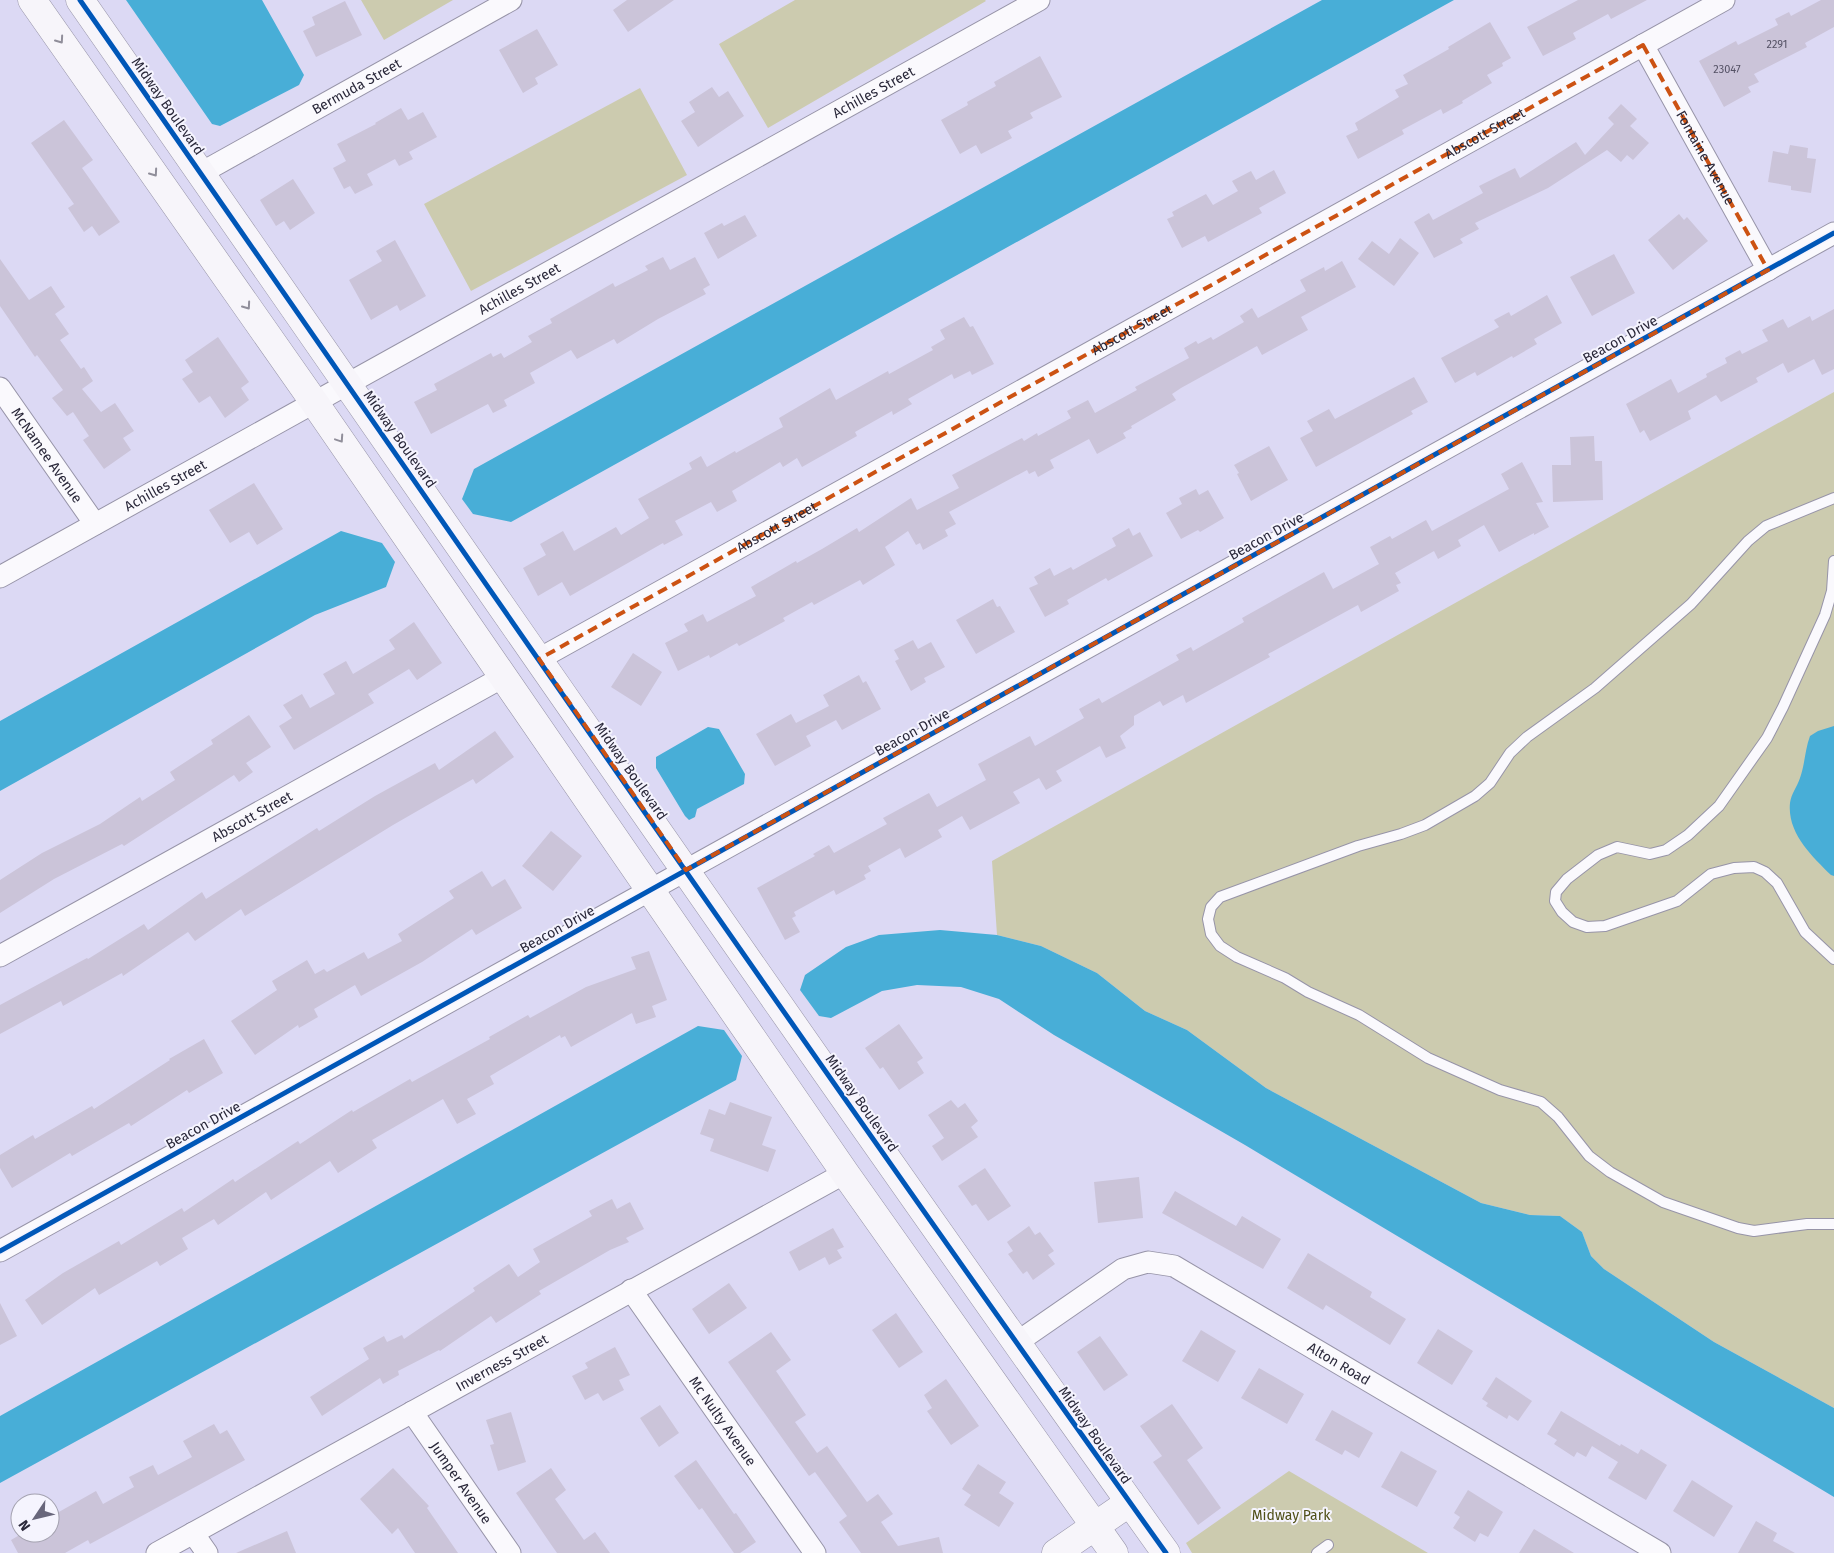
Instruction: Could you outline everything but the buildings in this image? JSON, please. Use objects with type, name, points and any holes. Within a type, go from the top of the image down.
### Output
[{"type":"street","points":[[32,0],[314,402],[845,1173],[1114,1553]]},
{"type":"street","name":"Midway Boulevard","points":[[80,0],[1016,1343],[1166,1553]]},
{"type":"street","name":"Bermuda Street","points":[[201,173],[511,0]]},
{"type":"street","name":"Abscott Street","points":[[539,659],[1724,0]]},
{"type":"street","name":"Achilles Street","points":[[0,576],[348,384],[1030,2]]},
{"type":"street","name":"Fontaine Avenue","points":[[1643,45],[1768,270]]},
{"type":"street","name":"Beacon Drive","points":[[0,1251],[1834,233]]},
{"type":"street","name":"McNamee Avenue","points":[[0,388],[95,524]]},
{"type":"street","name":"Abscott Street","points":[[0,956],[503,677]]},
{"type":"street","name":"Inverness Street","points":[[158,1553],[845,1173]]},
{"type":"street","name":"Alton Road","points":[[1016,1343],[1123,1269],[1148,1262],[1174,1266],[1660,1553]]},
{"type":"street","name":"Mc Nulty Avenue","points":[[631,1290],[815,1553]]},
{"type":"street","name":"Jumper Avenue","points":[[412,1412],[510,1553]]},
{"type":"street","points":[[1056,1553],[1130,1502]]},
{"type":"street","points":[[193,1533],[206,1553]]},
{"type":"lane","points":[[1834,498],[1766,526],[1725,565],[1709,586],[1672,622],[1595,688],[1521,742],[1510,753],[1490,783],[1475,796],[1417,828],[1358,846],[1220,897],[1211,907],[1208,919],[1211,934],[1220,946],[1237,957],[1265,968],[1308,992],[1359,1015],[1428,1058],[1500,1090],[1541,1102],[1558,1117],[1590,1156],[1610,1172],[1663,1202],[1738,1228],[1754,1231],[1807,1224],[1834,1224]]},
{"type":"lane","points":[[1834,561],[1832,592],[1825,615],[1783,707],[1767,738],[1719,806],[1688,835],[1666,850],[1650,854],[1616,847],[1598,855],[1567,878],[1556,892],[1555,901],[1562,912],[1573,922],[1588,927],[1605,926],[1677,900],[1711,874],[1734,868],[1754,867],[1765,872],[1777,883],[1805,932],[1834,959]]},
{"type":"lane","points":[[1318,1553],[1328,1545]]},
{"type":"highlighted area","points":[[1643,45],[1768,270],[686,870],[539,659]]},
{"type":"green space","points":[[361,0],[453,0],[384,40]]},
{"type":"green space","points":[[795,0],[986,1],[768,128],[719,44]]},
{"type":"green space","points":[[640,88],[687,175],[471,291],[424,204]]},
{"type":"green space","points":[[1834,392],[1834,1408],[1714,1342],[1604,1269],[1591,1256],[1582,1232],[1560,1216],[1530,1215],[1481,1203],[1266,1088],[1187,1030],[1145,1011],[1097,973],[1041,946],[997,935],[992,861]]},
{"type":"green space","name":"Midway Park","points":[[1289,1471],[1428,1553],[1192,1553],[1186,1543]]},
{"type":"water","points":[[126,0],[262,0],[304,75],[299,85],[220,126],[212,124]]},
{"type":"water","points":[[1322,0],[1454,0],[511,522],[473,514],[462,499],[474,469]]},
{"type":"water","points":[[341,531],[382,543],[395,562],[386,587],[315,615],[0,791],[0,721]]},
{"type":"water","points":[[1834,726],[1834,876],[1802,843],[1792,824],[1790,803],[1802,773],[1810,736],[1818,731]]},
{"type":"water","points":[[708,727],[719,729],[745,774],[744,784],[697,809],[695,817],[689,820],[656,768],[656,757]]},
{"type":"water","points":[[940,930],[997,935],[1041,946],[1097,973],[1145,1011],[1187,1030],[1266,1088],[1481,1203],[1530,1215],[1560,1216],[1582,1232],[1591,1256],[1604,1269],[1714,1342],[1834,1408],[1834,1497],[1245,1145],[1054,1035],[999,999],[961,987],[917,985],[882,991],[831,1018],[819,1016],[800,990],[805,975],[846,947],[879,935]]},
{"type":"water","points":[[698,1026],[724,1030],[742,1056],[736,1080],[0,1483],[0,1416]]},
{"type":"cycle path","points":[[80,0],[756,972],[1166,1553]]},
{"type":"cycle path","points":[[0,1251],[1834,233]]}]
